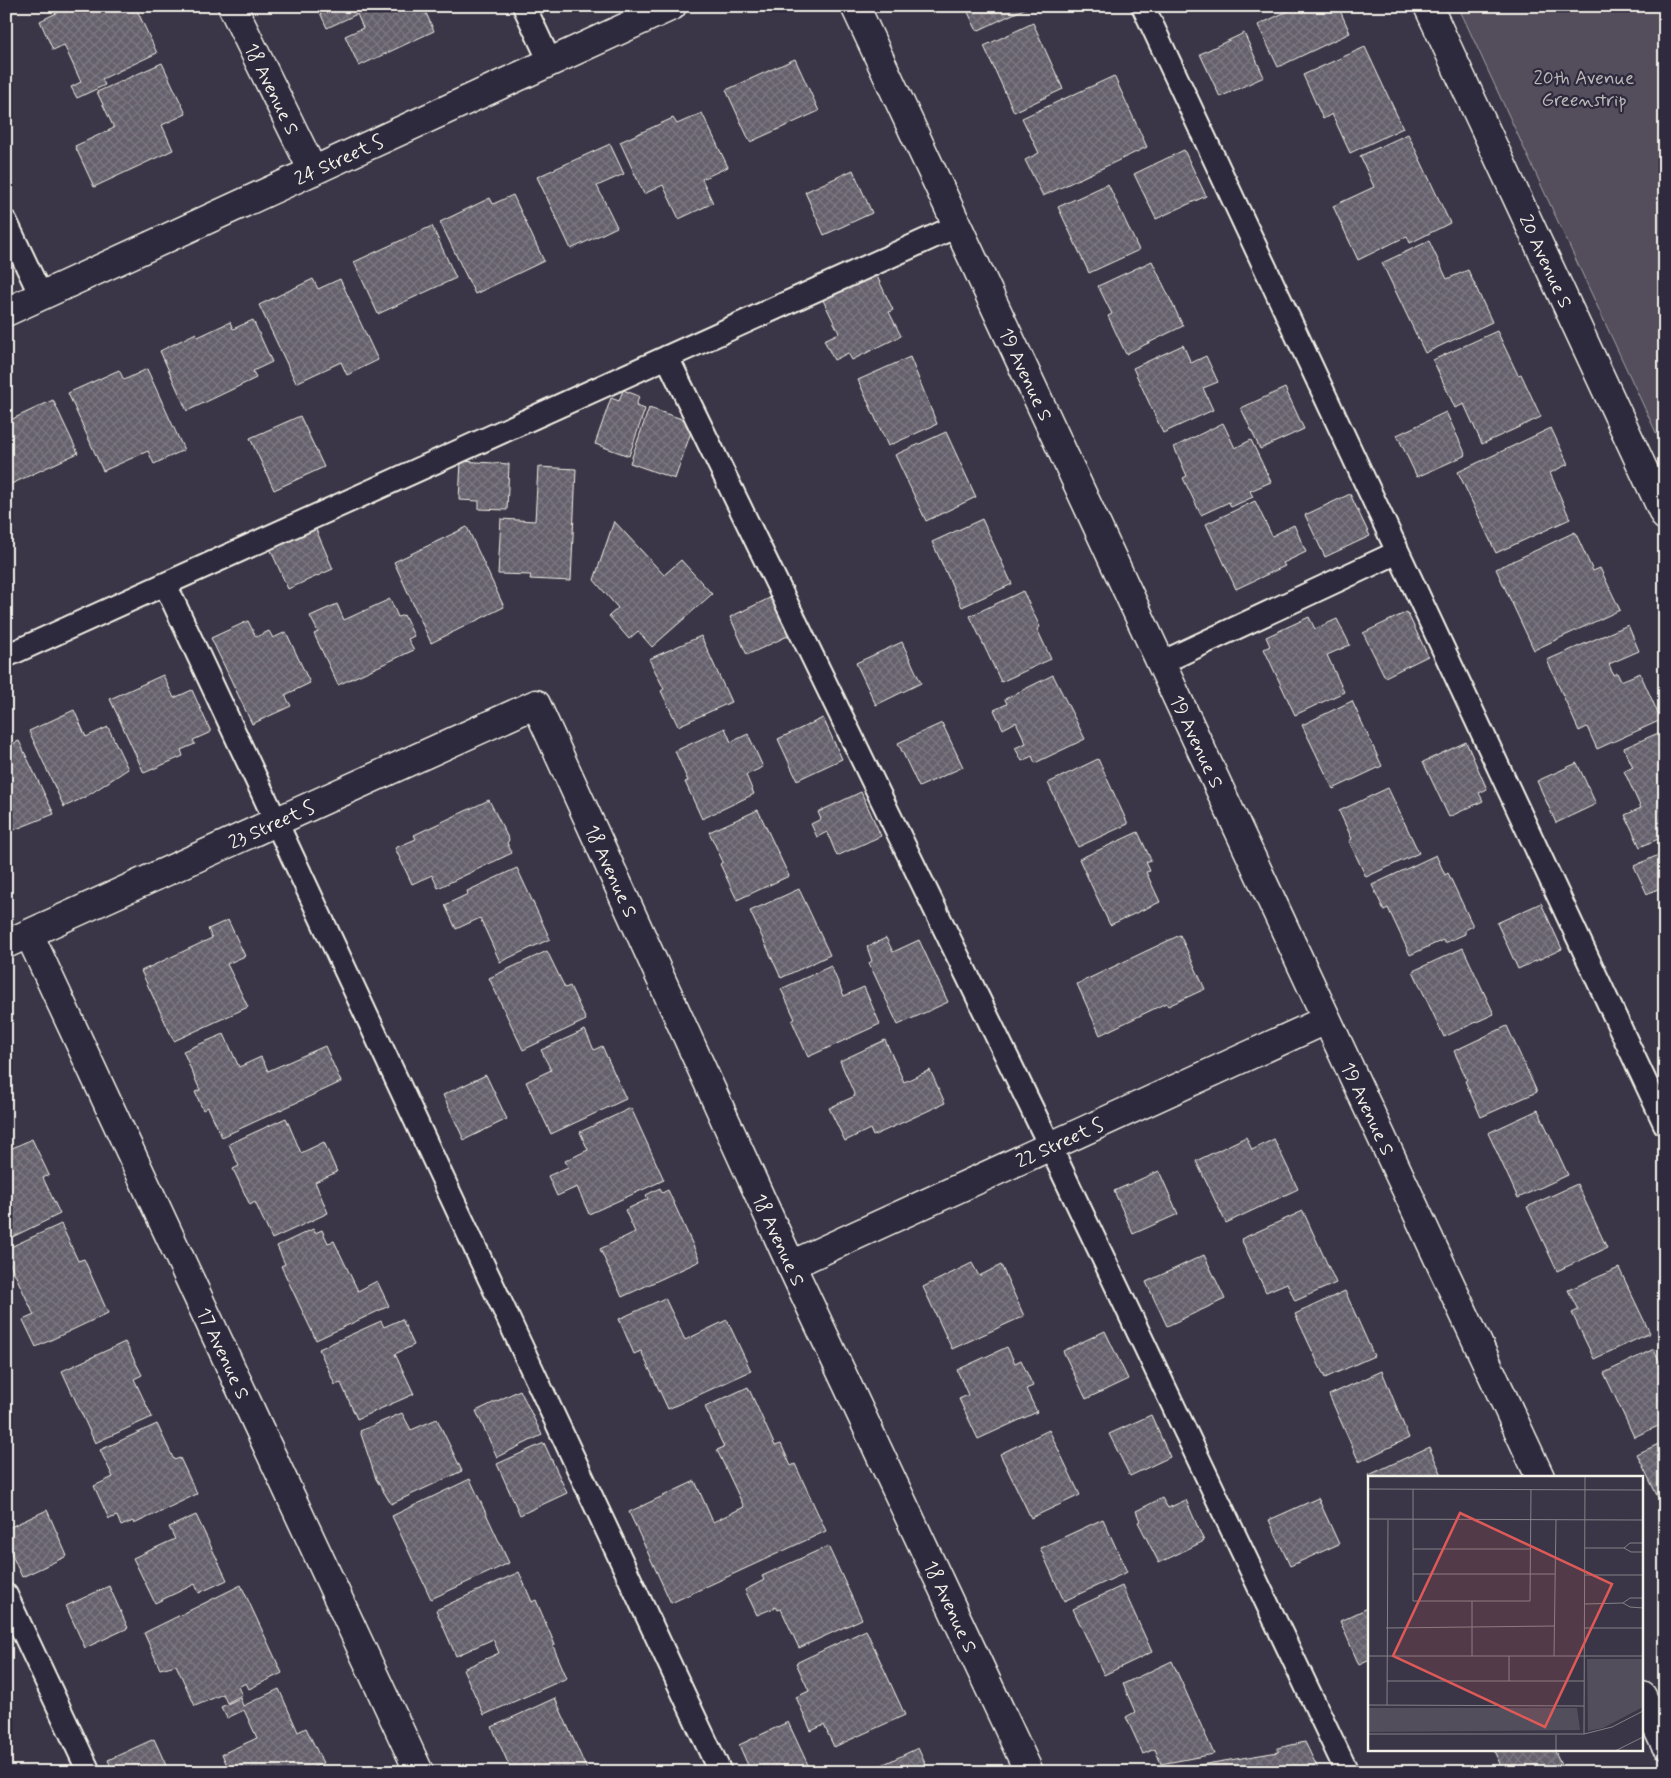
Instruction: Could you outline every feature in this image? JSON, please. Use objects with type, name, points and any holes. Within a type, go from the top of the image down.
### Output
[{"type":"street","name":"18 Avenue S","points":[[232,6],[313,171]]},
{"type":"street","name":"24 Street S","points":[[6,312],[672,6]]},
{"type":"street","name":"19 Avenue S","points":[[854,6],[1540,1476]]},
{"type":"street","name":"20 Avenue S","points":[[1428,6],[1665,516]]},
{"type":"street","name":"18 Avenue S","points":[[536,704],[791,1265],[1029,1772]]},
{"type":"street","name":"23 Street S","points":[[18,939],[536,704]]},
{"type":"street","name":"17 Avenue S","points":[[18,939],[419,1772]]},
{"type":"street","name":"22 Street S","points":[[791,1265],[1326,1020]]},
{"type":"street","points":[[1644,1700],[1665,1744]]},
{"type":"lane","points":[[524,6],[550,62]]},
{"type":"lane","points":[[1143,6],[1665,1124]]},
{"type":"lane","points":[[6,222],[41,296]]},
{"type":"lane","points":[[6,656],[957,226]]},
{"type":"lane","points":[[667,357],[1050,1146],[1347,1772]]},
{"type":"lane","points":[[1161,663],[1398,552]]},
{"type":"lane","points":[[165,584],[720,1772]]},
{"type":"lane","points":[[6,1595],[89,1772]]},
{"type":"green space","name":"20th Avenue Greenstrip","points":[[1458,6],[1665,6],[1665,452]]},
{"type":"building","points":[[71,6],[120,6],[122,10],[135,6],[157,53],[102,79],[105,85],[77,98],[71,87],[81,82],[64,45],[53,50],[40,21]]},
{"type":"building","points":[[317,6],[423,6],[434,31],[359,66],[345,36],[363,28],[357,14],[327,28]]},
{"type":"building","points":[[965,6],[1030,6],[977,31]]},
{"type":"building","points":[[1288,6],[1338,6],[1350,33],[1278,67],[1258,25],[1290,10]]},
{"type":"building","points":[[1033,23],[1063,89],[1014,112],[984,46]]},
{"type":"building","points":[[1244,33],[1264,77],[1220,97],[1200,54]]},
{"type":"building","points":[[1365,47],[1403,128],[1350,153],[1332,114],[1323,119],[1303,75]]},
{"type":"building","points":[[795,59],[819,111],[750,142],[726,90]]},
{"type":"building","points":[[162,63],[186,114],[162,125],[173,150],[94,187],[75,146],[114,128],[97,92]]},
{"type":"building","points":[[1114,76],[1147,147],[1043,196],[1025,160],[1039,153],[1022,118]]},
{"type":"building","points":[[702,113],[728,167],[702,179],[713,203],[679,219],[663,185],[644,194],[620,142],[673,118],[677,124]]},
{"type":"building","points":[[1408,134],[1450,223],[1410,243],[1407,236],[1358,260],[1333,206],[1374,187],[1360,156]]},
{"type":"building","points":[[610,144],[624,174],[597,186],[617,227],[571,249],[537,177]]},
{"type":"building","points":[[1184,150],[1206,196],[1156,219],[1134,174]]},
{"type":"building","points":[[853,170],[872,213],[824,235],[805,192]]},
{"type":"building","points":[[1108,184],[1139,250],[1089,273],[1058,207]]},
{"type":"building","points":[[513,195],[544,261],[475,294],[440,222],[490,198],[493,204]]},
{"type":"building","points":[[432,226],[456,278],[378,314],[354,262]]},
{"type":"building","points":[[1429,241],[1447,279],[1468,270],[1492,322],[1425,353],[1382,263]]},
{"type":"building","points":[[1152,261],[1183,326],[1126,354],[1108,316],[1112,314],[1098,286]]},
{"type":"building","points":[[873,268],[893,310],[889,312],[901,336],[852,360],[848,353],[834,360],[824,340],[839,333],[820,294]]},
{"type":"building","points":[[313,279],[318,289],[340,279],[378,360],[347,375],[341,362],[296,383],[259,305]]},
{"type":"building","points":[[253,320],[272,362],[253,371],[256,378],[187,411],[160,351],[196,333],[198,337],[230,322],[233,329]]},
{"type":"building","points":[[1497,331],[1518,375],[1521,374],[1541,417],[1482,444],[1464,404],[1455,408],[1433,360]]},
{"type":"building","points":[[1183,345],[1191,363],[1206,356],[1218,382],[1203,388],[1213,410],[1163,433],[1133,368]]},
{"type":"building","points":[[910,357],[937,424],[888,446],[858,380]]},
{"type":"building","points":[[147,369],[184,450],[154,464],[148,451],[103,471],[68,393],[119,370],[124,380]]},
{"type":"building","points":[[1285,388],[1304,429],[1260,449],[1241,408]]},
{"type":"building","points":[[623,390],[639,396],[636,406],[645,409],[629,456],[595,444],[611,398],[619,401]]},
{"type":"building","points":[[53,400],[78,453],[7,486],[6,422]]},
{"type":"building","points":[[649,408],[694,423],[675,479],[630,463]]},
{"type":"building","points":[[1446,412],[1466,455],[1417,477],[1397,435]]},
{"type":"building","points":[[300,416],[324,467],[274,490],[250,438]]},
{"type":"building","points":[[1223,423],[1235,448],[1251,440],[1271,482],[1250,491],[1253,497],[1231,507],[1229,502],[1201,515],[1183,478],[1187,476],[1174,447]]},
{"type":"building","points":[[1551,428],[1568,464],[1550,473],[1570,519],[1496,553],[1458,472]]},
{"type":"building","points":[[946,432],[976,497],[926,521],[895,455]]},
{"type":"building","points":[[461,461],[509,464],[507,510],[479,509],[479,501],[459,500]]},
{"type":"building","points":[[538,467],[576,469],[571,581],[530,579],[531,575],[498,574],[501,519],[535,521]]},
{"type":"building","points":[[1350,494],[1370,536],[1325,557],[1305,515]]},
{"type":"building","points":[[1255,501],[1272,536],[1294,525],[1306,552],[1283,563],[1285,566],[1236,589],[1206,524]]},
{"type":"building","points":[[982,519],[1012,584],[962,607],[932,542]]},
{"type":"building","points":[[614,521],[664,575],[681,560],[712,594],[652,647],[638,631],[629,639],[609,616],[618,608],[594,580]]},
{"type":"building","points":[[314,525],[333,569],[288,589],[269,546]]},
{"type":"building","points":[[467,527],[504,607],[431,643],[394,562]]},
{"type":"building","points":[[1575,532],[1593,571],[1600,568],[1620,610],[1534,650],[1496,569]]},
{"type":"building","points":[[1023,591],[1040,627],[1037,629],[1051,659],[1001,682],[970,616]]},
{"type":"building","points":[[774,596],[792,634],[747,655],[730,617]]},
{"type":"building","points":[[390,599],[398,617],[404,615],[414,636],[408,639],[414,650],[338,685],[314,634],[318,632],[310,616],[337,604],[344,620]]},
{"type":"building","points":[[1407,612],[1428,656],[1385,677],[1363,633]]},
{"type":"building","points":[[1309,617],[1315,629],[1337,619],[1350,645],[1327,655],[1344,692],[1295,715],[1264,649],[1270,646],[1266,637]]},
{"type":"building","points":[[248,621],[256,637],[269,631],[273,638],[286,632],[310,683],[285,695],[291,706],[252,724],[211,638]]},
{"type":"building","points":[[1628,625],[1639,651],[1609,664],[1613,675],[1617,673],[1621,681],[1640,673],[1661,720],[1597,749],[1587,727],[1579,731],[1547,660]]},
{"type":"building","points":[[701,636],[731,702],[678,726],[661,691],[664,689],[649,659]]},
{"type":"building","points":[[902,642],[921,683],[876,705],[856,663]]},
{"type":"building","points":[[163,675],[174,698],[192,690],[211,732],[193,740],[195,744],[181,750],[183,756],[144,773],[110,699]]},
{"type":"building","points":[[1053,675],[1085,739],[1035,763],[1032,756],[1022,761],[1015,748],[1026,743],[1016,722],[1003,729],[994,710],[1007,704],[1005,699]]},
{"type":"building","points":[[1352,701],[1382,766],[1333,789],[1302,725]]},
{"type":"building","points":[[74,710],[86,737],[108,727],[128,769],[87,796],[64,807],[29,731]]},
{"type":"building","points":[[823,718],[842,759],[797,780],[778,739]]},
{"type":"building","points":[[942,723],[963,767],[919,787],[898,743]]},
{"type":"building","points":[[725,728],[731,742],[748,734],[763,767],[746,775],[754,794],[702,819],[685,782],[688,781],[675,751]]},
{"type":"building","points":[[1665,730],[1665,836],[1640,847],[1625,815],[1641,808],[1624,771],[1633,767],[1624,748]]},
{"type":"building","points":[[19,741],[54,814],[6,833],[6,747]]},
{"type":"building","points":[[1466,742],[1487,789],[1479,793],[1483,801],[1449,817],[1423,762]]},
{"type":"building","points":[[1098,759],[1128,824],[1078,847],[1048,783]]},
{"type":"building","points":[[1577,763],[1596,804],[1556,823],[1537,781]]},
{"type":"building","points":[[1388,788],[1419,853],[1366,877],[1349,841],[1352,839],[1339,811]]},
{"type":"building","points":[[861,792],[881,836],[837,856],[827,832],[817,837],[811,824],[821,819],[818,812]]},
{"type":"building","points":[[489,800],[509,840],[507,843],[512,853],[438,888],[432,875],[412,884],[395,848],[416,839],[414,835]]},
{"type":"building","points":[[758,810],[789,876],[737,900],[720,864],[723,862],[709,832]]},
{"type":"building","points":[[1138,832],[1151,860],[1146,862],[1150,871],[1146,872],[1160,902],[1110,925],[1079,859]]},
{"type":"building","points":[[1665,852],[1665,893],[1662,887],[1647,894],[1634,866]]},
{"type":"building","points":[[1436,855],[1445,875],[1448,873],[1473,926],[1465,930],[1465,934],[1445,943],[1443,940],[1410,955],[1388,908],[1384,910],[1372,885]]},
{"type":"building","points":[[517,868],[550,939],[500,962],[480,918],[456,929],[445,905],[468,894],[467,891]]},
{"type":"building","points":[[799,889],[830,955],[781,978],[750,911]]},
{"type":"building","points":[[1541,903],[1562,949],[1518,969],[1497,923]]},
{"type":"building","points":[[228,920],[245,956],[227,964],[248,1007],[174,1041],[141,971],[212,938],[208,929]]},
{"type":"building","points":[[1180,935],[1205,989],[1168,1006],[1166,1003],[1100,1035],[1077,984]]},
{"type":"building","points":[[886,938],[893,952],[919,940],[948,1002],[898,1025],[869,963],[872,961],[867,947]]},
{"type":"building","points":[[1463,948],[1494,1014],[1444,1037],[1413,971]]},
{"type":"building","points":[[547,951],[565,988],[570,986],[586,1020],[523,1050],[489,978]]},
{"type":"building","points":[[831,966],[844,996],[864,987],[880,1024],[808,1057],[792,1021],[795,1019],[781,989]]},
{"type":"building","points":[[1507,1026],[1537,1092],[1481,1117],[1454,1051]]},
{"type":"building","points":[[585,1030],[594,1050],[602,1046],[626,1099],[551,1134],[526,1082],[551,1070],[541,1050]]},
{"type":"building","points":[[224,1034],[239,1067],[261,1057],[268,1071],[325,1046],[341,1082],[222,1137],[208,1107],[203,1110],[195,1092],[200,1090],[183,1051]]},
{"type":"building","points":[[885,1040],[904,1082],[930,1070],[945,1103],[873,1136],[870,1129],[845,1141],[829,1108],[855,1096],[840,1061]]},
{"type":"building","points":[[486,1075],[507,1119],[464,1140],[443,1095]]},
{"type":"building","points":[[631,1108],[664,1180],[589,1214],[577,1187],[557,1196],[548,1176],[568,1167],[565,1161],[588,1150],[580,1132]]},
{"type":"building","points":[[1538,1110],[1568,1175],[1518,1198],[1488,1133]]},
{"type":"building","points":[[286,1118],[301,1153],[324,1142],[337,1172],[315,1182],[328,1213],[272,1239],[255,1202],[250,1205],[233,1169],[239,1166],[229,1144]]},
{"type":"building","points":[[1246,1137],[1252,1150],[1274,1139],[1298,1189],[1226,1223],[1196,1161]]},
{"type":"building","points":[[32,1139],[49,1175],[43,1178],[60,1214],[6,1240],[6,1151]]},
{"type":"building","points":[[1159,1171],[1178,1214],[1133,1234],[1114,1191]]},
{"type":"building","points":[[1577,1184],[1607,1248],[1557,1271],[1527,1207]]},
{"type":"building","points":[[660,1188],[662,1193],[668,1190],[700,1261],[622,1297],[600,1249],[635,1232],[625,1210],[648,1199],[646,1195]]},
{"type":"building","points":[[1303,1211],[1336,1283],[1295,1301],[1287,1283],[1266,1292],[1241,1239]]},
{"type":"building","points":[[61,1224],[78,1261],[84,1259],[108,1313],[36,1347],[23,1320],[34,1315],[6,1255],[6,1249]]},
{"type":"building","points":[[313,1229],[315,1233],[322,1230],[328,1243],[334,1241],[358,1291],[377,1281],[389,1306],[316,1340],[281,1266],[285,1264],[277,1246]]},
{"type":"building","points":[[1204,1255],[1225,1299],[1167,1326],[1146,1282]]},
{"type":"building","points":[[972,1263],[979,1276],[1001,1265],[1024,1316],[952,1349],[923,1287]]},
{"type":"building","points":[[1619,1268],[1650,1333],[1594,1359],[1572,1313],[1578,1310],[1568,1290]]},
{"type":"building","points":[[1345,1291],[1374,1356],[1325,1378],[1295,1314]]},
{"type":"building","points":[[665,1298],[685,1340],[727,1320],[751,1371],[668,1409],[641,1351],[634,1354],[619,1319]]},
{"type":"building","points":[[402,1319],[414,1345],[395,1354],[414,1394],[357,1419],[341,1383],[335,1385],[319,1349],[381,1321],[384,1327]]},
{"type":"building","points":[[1105,1331],[1128,1379],[1086,1399],[1063,1351]]},
{"type":"building","points":[[125,1342],[142,1375],[134,1379],[152,1417],[95,1443],[62,1371]]},
{"type":"building","points":[[1007,1347],[1015,1363],[1021,1360],[1033,1386],[1026,1389],[1037,1412],[978,1439],[959,1399],[968,1395],[957,1370]]},
{"type":"building","points":[[1654,1349],[1665,1373],[1665,1423],[1634,1437],[1604,1373]]},
{"type":"building","points":[[1382,1371],[1409,1438],[1359,1462],[1329,1395]]},
{"type":"building","points":[[748,1387],[775,1446],[781,1444],[791,1466],[795,1464],[826,1531],[671,1603],[629,1512],[695,1481],[713,1522],[744,1507],[717,1450],[724,1447],[705,1407]]},
{"type":"building","points":[[520,1390],[542,1435],[497,1457],[476,1411]]},
{"type":"building","points":[[402,1413],[411,1430],[437,1419],[462,1471],[391,1504],[376,1479],[360,1431]]},
{"type":"building","points":[[1151,1415],[1170,1457],[1130,1476],[1109,1434]]},
{"type":"building","points":[[157,1424],[174,1460],[180,1458],[197,1494],[134,1524],[133,1521],[121,1526],[117,1516],[109,1519],[94,1486],[113,1477],[100,1450]]},
{"type":"building","points":[[1049,1430],[1080,1495],[1031,1518],[1000,1454]]},
{"type":"building","points":[[1665,1441],[1665,1512],[1637,1454]]},
{"type":"building","points":[[544,1443],[567,1493],[520,1515],[497,1464]]},
{"type":"building","points":[[1429,1447],[1443,1476],[1370,1476]]},
{"type":"building","points":[[470,1479],[509,1563],[431,1599],[392,1516]]},
{"type":"building","points":[[1162,1498],[1168,1508],[1186,1500],[1204,1541],[1159,1563],[1138,1522],[1140,1521],[1136,1511]]},
{"type":"building","points":[[1318,1498],[1339,1544],[1290,1566],[1269,1520]]},
{"type":"building","points":[[47,1510],[67,1556],[22,1577],[6,1542],[6,1529]]},
{"type":"building","points":[[196,1515],[227,1580],[199,1593],[195,1584],[155,1603],[133,1558],[175,1539],[169,1527]]},
{"type":"building","points":[[1103,1519],[1127,1572],[1064,1601],[1040,1548]]},
{"type":"building","points":[[828,1546],[862,1619],[799,1648],[781,1609],[778,1610],[776,1607],[757,1615],[745,1590],[764,1580],[762,1576]]},
{"type":"building","points":[[519,1572],[532,1602],[536,1600],[567,1678],[484,1715],[463,1669],[499,1653],[493,1639],[456,1656],[436,1610]]},
{"type":"building","points":[[241,1585],[282,1673],[249,1689],[246,1683],[238,1687],[242,1695],[227,1703],[223,1694],[195,1706],[176,1665],[160,1669],[144,1633]]},
{"type":"building","points":[[109,1586],[128,1628],[85,1648],[66,1606]]},
{"type":"building","points":[[1122,1586],[1152,1652],[1104,1675],[1073,1609]]},
{"type":"building","points":[[1368,1608],[1368,1661],[1359,1665],[1340,1621]]},
{"type":"building","points":[[866,1630],[905,1715],[834,1747],[824,1725],[811,1731],[796,1697],[809,1691],[796,1663]]},
{"type":"building","points":[[1172,1661],[1214,1754],[1161,1764],[1155,1749],[1143,1754],[1126,1717],[1135,1712],[1123,1684]]},
{"type":"building","points":[[279,1689],[298,1732],[306,1728],[323,1763],[304,1772],[230,1772],[222,1754],[257,1738],[244,1710],[227,1718],[221,1707],[240,1698],[243,1706]]},
{"type":"building","points":[[555,1698],[588,1772],[512,1772],[492,1727]]},
{"type":"building","points":[[788,1722],[808,1765],[793,1772],[751,1772],[739,1745]]},
{"type":"building","points":[[154,1739],[169,1772],[113,1772],[108,1760]]},
{"type":"building","points":[[1305,1742],[1319,1771],[1177,1772],[1176,1769],[1278,1752],[1278,1748]]},
{"type":"building","points":[[918,1748],[929,1772],[867,1772]]},
{"type":"building","points":[[1493,1750],[1554,1750],[1561,1764],[1545,1772],[1504,1772]]}]
